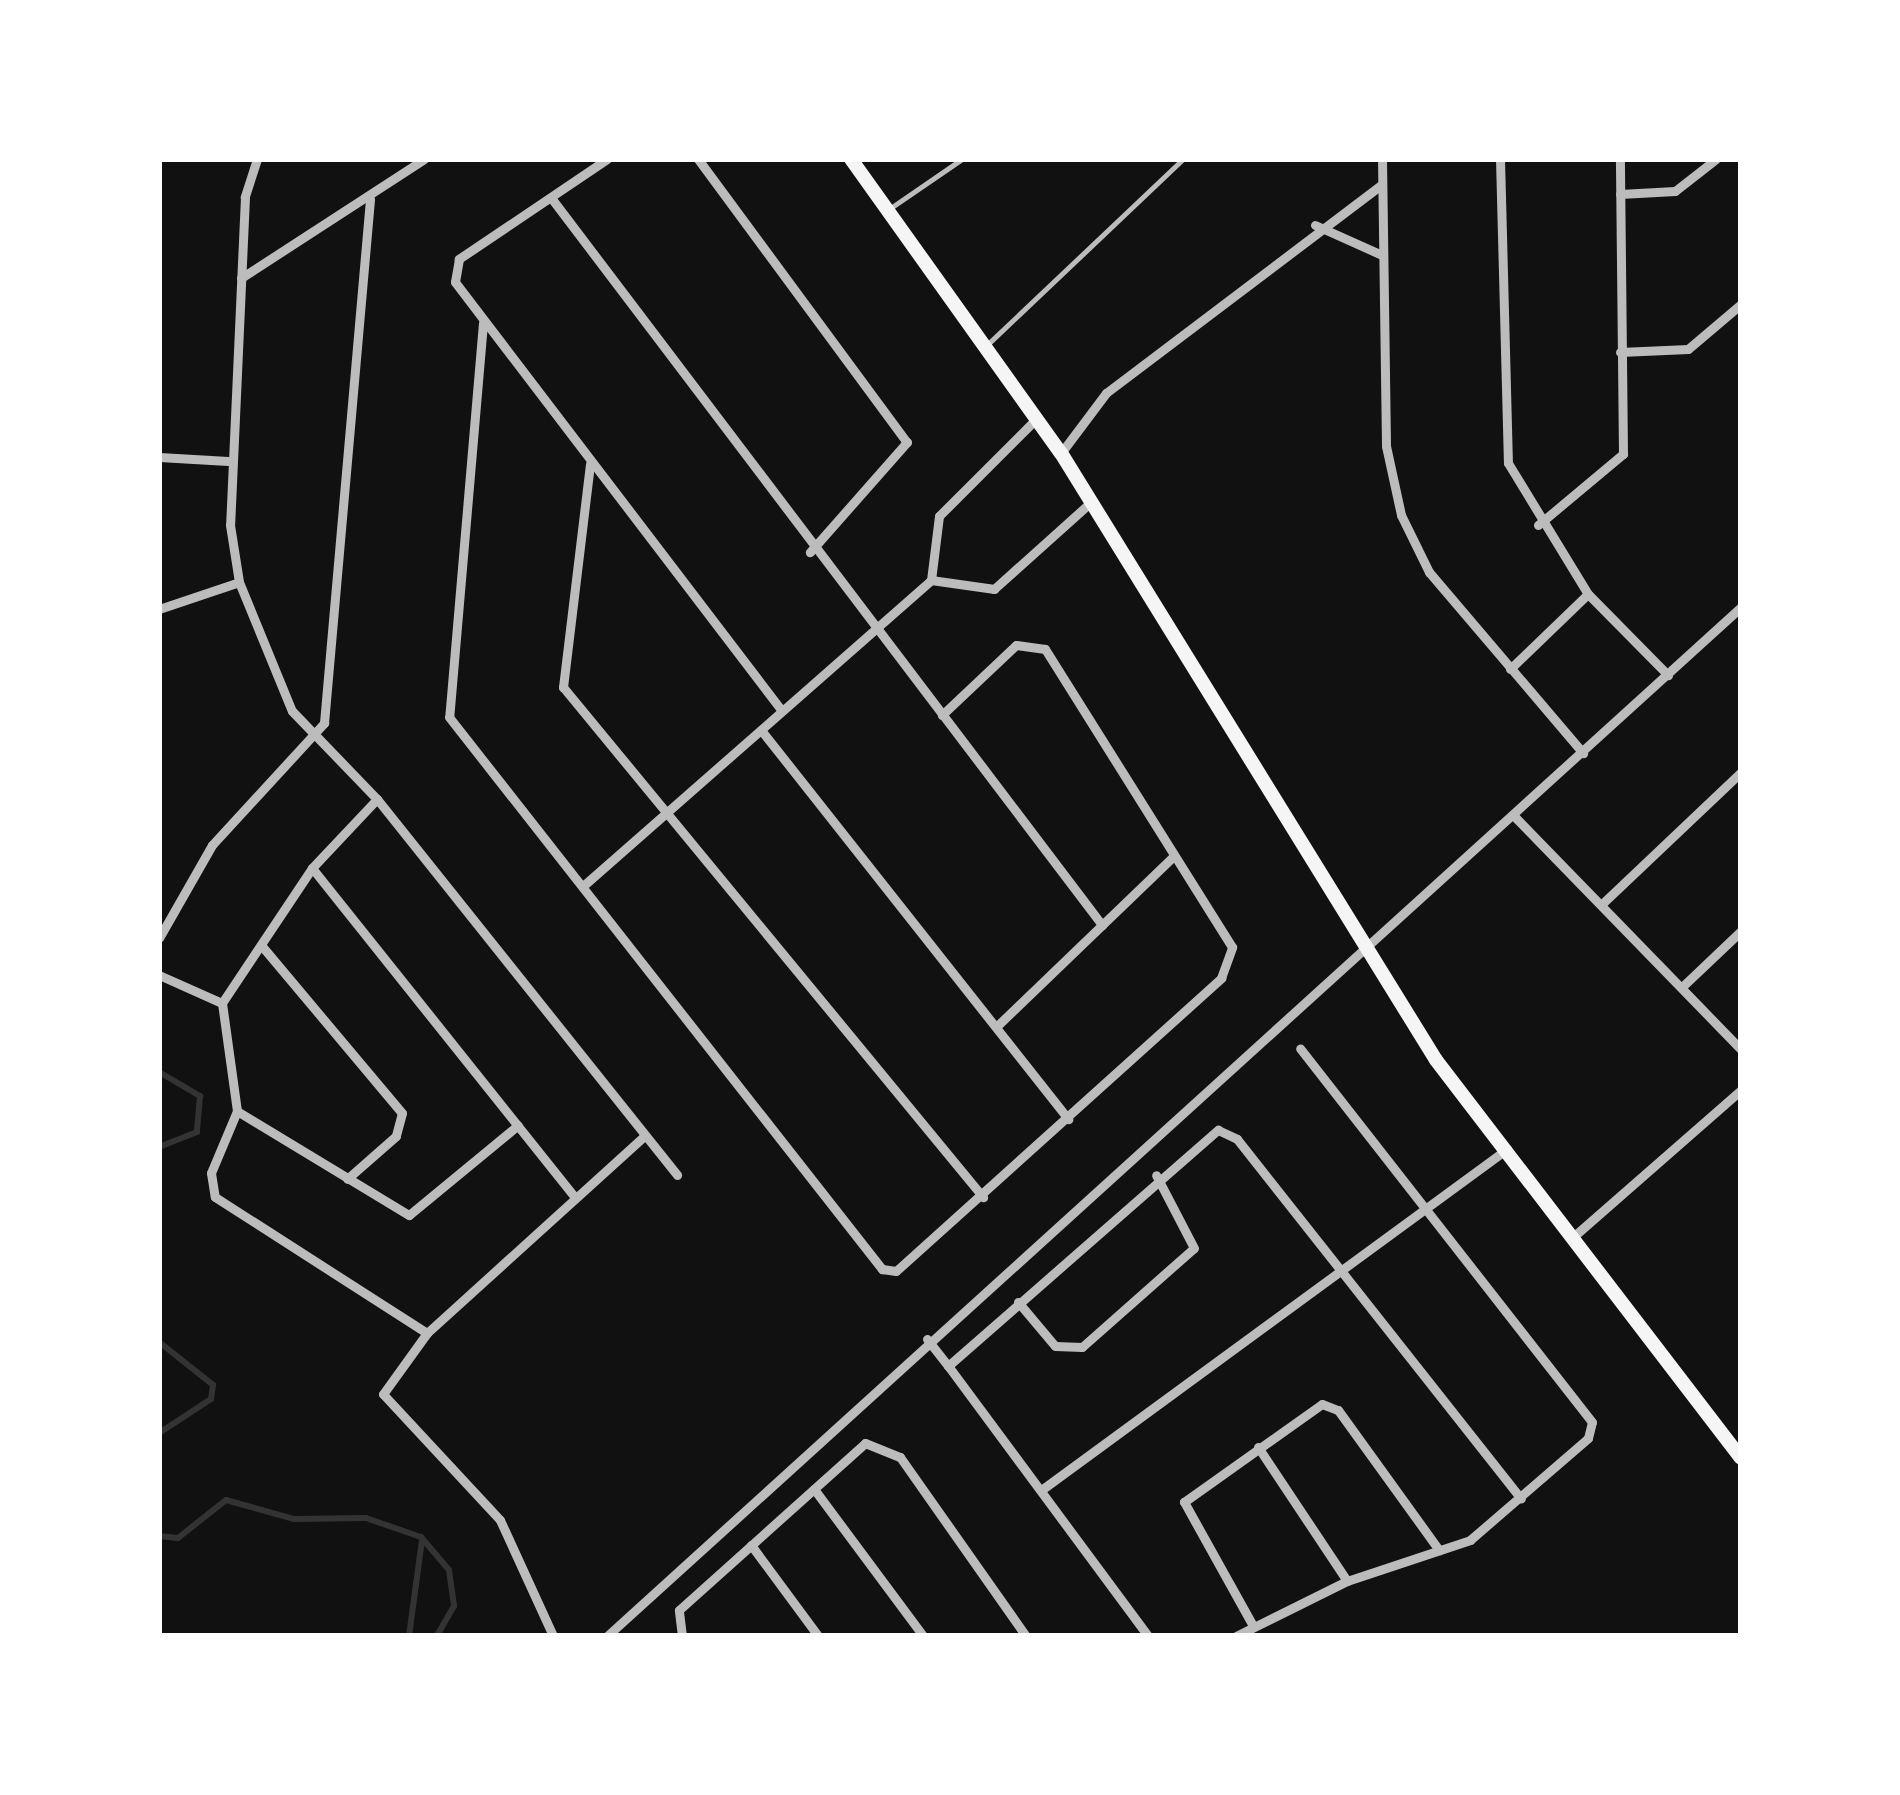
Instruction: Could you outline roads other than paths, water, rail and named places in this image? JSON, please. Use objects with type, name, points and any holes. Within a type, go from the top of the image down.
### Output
[{"type":"main road","points":[[851,159],[1061,454],[1364,948],[1573,1237],[1741,1458]]},
{"type":"street","points":[[257,159],[228,461],[239,582],[292,712],[377,799],[677,1174]]},
{"type":"street","points":[[242,278],[370,199],[424,159]]},
{"type":"street","points":[[608,159],[460,259],[455,282],[782,712]]},
{"type":"street","points":[[698,159],[907,442],[810,552]]},
{"type":"street","points":[[1382,159],[1386,446],[1401,514],[1429,572],[1583,753]]},
{"type":"street","points":[[1500,159],[1504,445],[1538,525],[1588,594],[1668,675]]},
{"type":"street","points":[[1538,525],[1623,454],[1620,159]]},
{"type":"street","points":[[1620,194],[1675,191],[1717,159]]},
{"type":"street","points":[[1061,454],[1106,393],[1315,225],[1381,185]]},
{"type":"street","points":[[159,938],[212,845],[316,738],[328,711],[370,199]]},
{"type":"street","points":[[552,199],[810,552],[875,629],[1102,926]]},
{"type":"street","points":[[1315,225],[1382,255]]},
{"type":"street","points":[[1619,352],[1688,350],[1741,304]]},
{"type":"street","points":[[484,323],[444,694],[449,717],[883,1269],[907,1267],[1068,1119],[1230,964],[1232,947],[1045,649],[1016,645],[942,715]]},
{"type":"street","points":[[584,886],[932,580],[939,516],[1036,419]]},
{"type":"street","points":[[159,458],[228,461]]},
{"type":"street","points":[[590,464],[563,687],[983,1197]]},
{"type":"street","points":[[932,580],[994,589],[1090,503]]},
{"type":"street","points":[[159,609],[239,582]]},
{"type":"street","points":[[1510,669],[1588,594]]},
{"type":"street","points":[[607,1636],[927,1339],[1515,817],[1741,607]]},
{"type":"street","points":[[761,730],[1068,1119]]},
{"type":"street","points":[[1604,902],[1741,772]]},
{"type":"street","points":[[377,799],[312,868],[222,1003],[237,1112],[212,1173],[215,1197],[427,1333]]},
{"type":"street","points":[[1515,817],[1604,902],[1741,1049]]},
{"type":"street","points":[[996,1027],[1174,856]]},
{"type":"street","points":[[312,868],[575,1198]]},
{"type":"street","points":[[1684,985],[1741,931]]},
{"type":"street","points":[[261,945],[402,1113],[396,1136],[347,1179]]},
{"type":"street","points":[[159,975],[222,1003]]},
{"type":"street","points":[[1236,1636],[1252,1624],[1347,1581],[1438,1550],[1521,1498],[1588,1438],[1587,1408],[1300,1048]]},
{"type":"street","points":[[1573,1237],[1741,1090]]},
{"type":"street","points":[[237,1112],[396,1211],[425,1211],[518,1125]]},
{"type":"street","points":[[948,1366],[1156,1174],[1228,1133],[1343,1266],[1521,1498]]},
{"type":"street","points":[[553,1636],[500,1520],[383,1394],[427,1333],[644,1137]]},
{"type":"street","points":[[1044,1489],[1424,1206],[1508,1149]]},
{"type":"street","points":[[1018,1302],[1055,1346],[1082,1347],[1194,1248],[1156,1174]]},
{"type":"street","points":[[927,1339],[1044,1489],[1148,1636]]},
{"type":"street","points":[[1252,1624],[1181,1513],[1192,1490],[1312,1409],[1339,1410],[1438,1550]]},
{"type":"street","points":[[682,1636],[679,1610],[866,1443],[884,1444],[1025,1636]]},
{"type":"street","points":[[1258,1448],[1347,1581]]},
{"type":"street","points":[[814,1489],[922,1636]]},
{"type":"street","points":[[751,1545],[818,1636]]},
{"type":"lane","points":[[888,210],[962,159]]},
{"type":"lane","points":[[1051,159],[1076,159]]},
{"type":"lane","points":[[986,346],[1183,159]]},
{"type":"waterway","points":[[159,1072],[200,1096],[197,1132],[159,1147]]},
{"type":"waterway","points":[[159,1342],[213,1385],[211,1399],[159,1433]]},
{"type":"waterway","points":[[159,1536],[178,1538],[226,1500],[294,1519],[366,1518],[421,1537],[449,1570],[454,1606],[437,1636]]},
{"type":"waterway","points":[[409,1636],[422,1540]]}]
